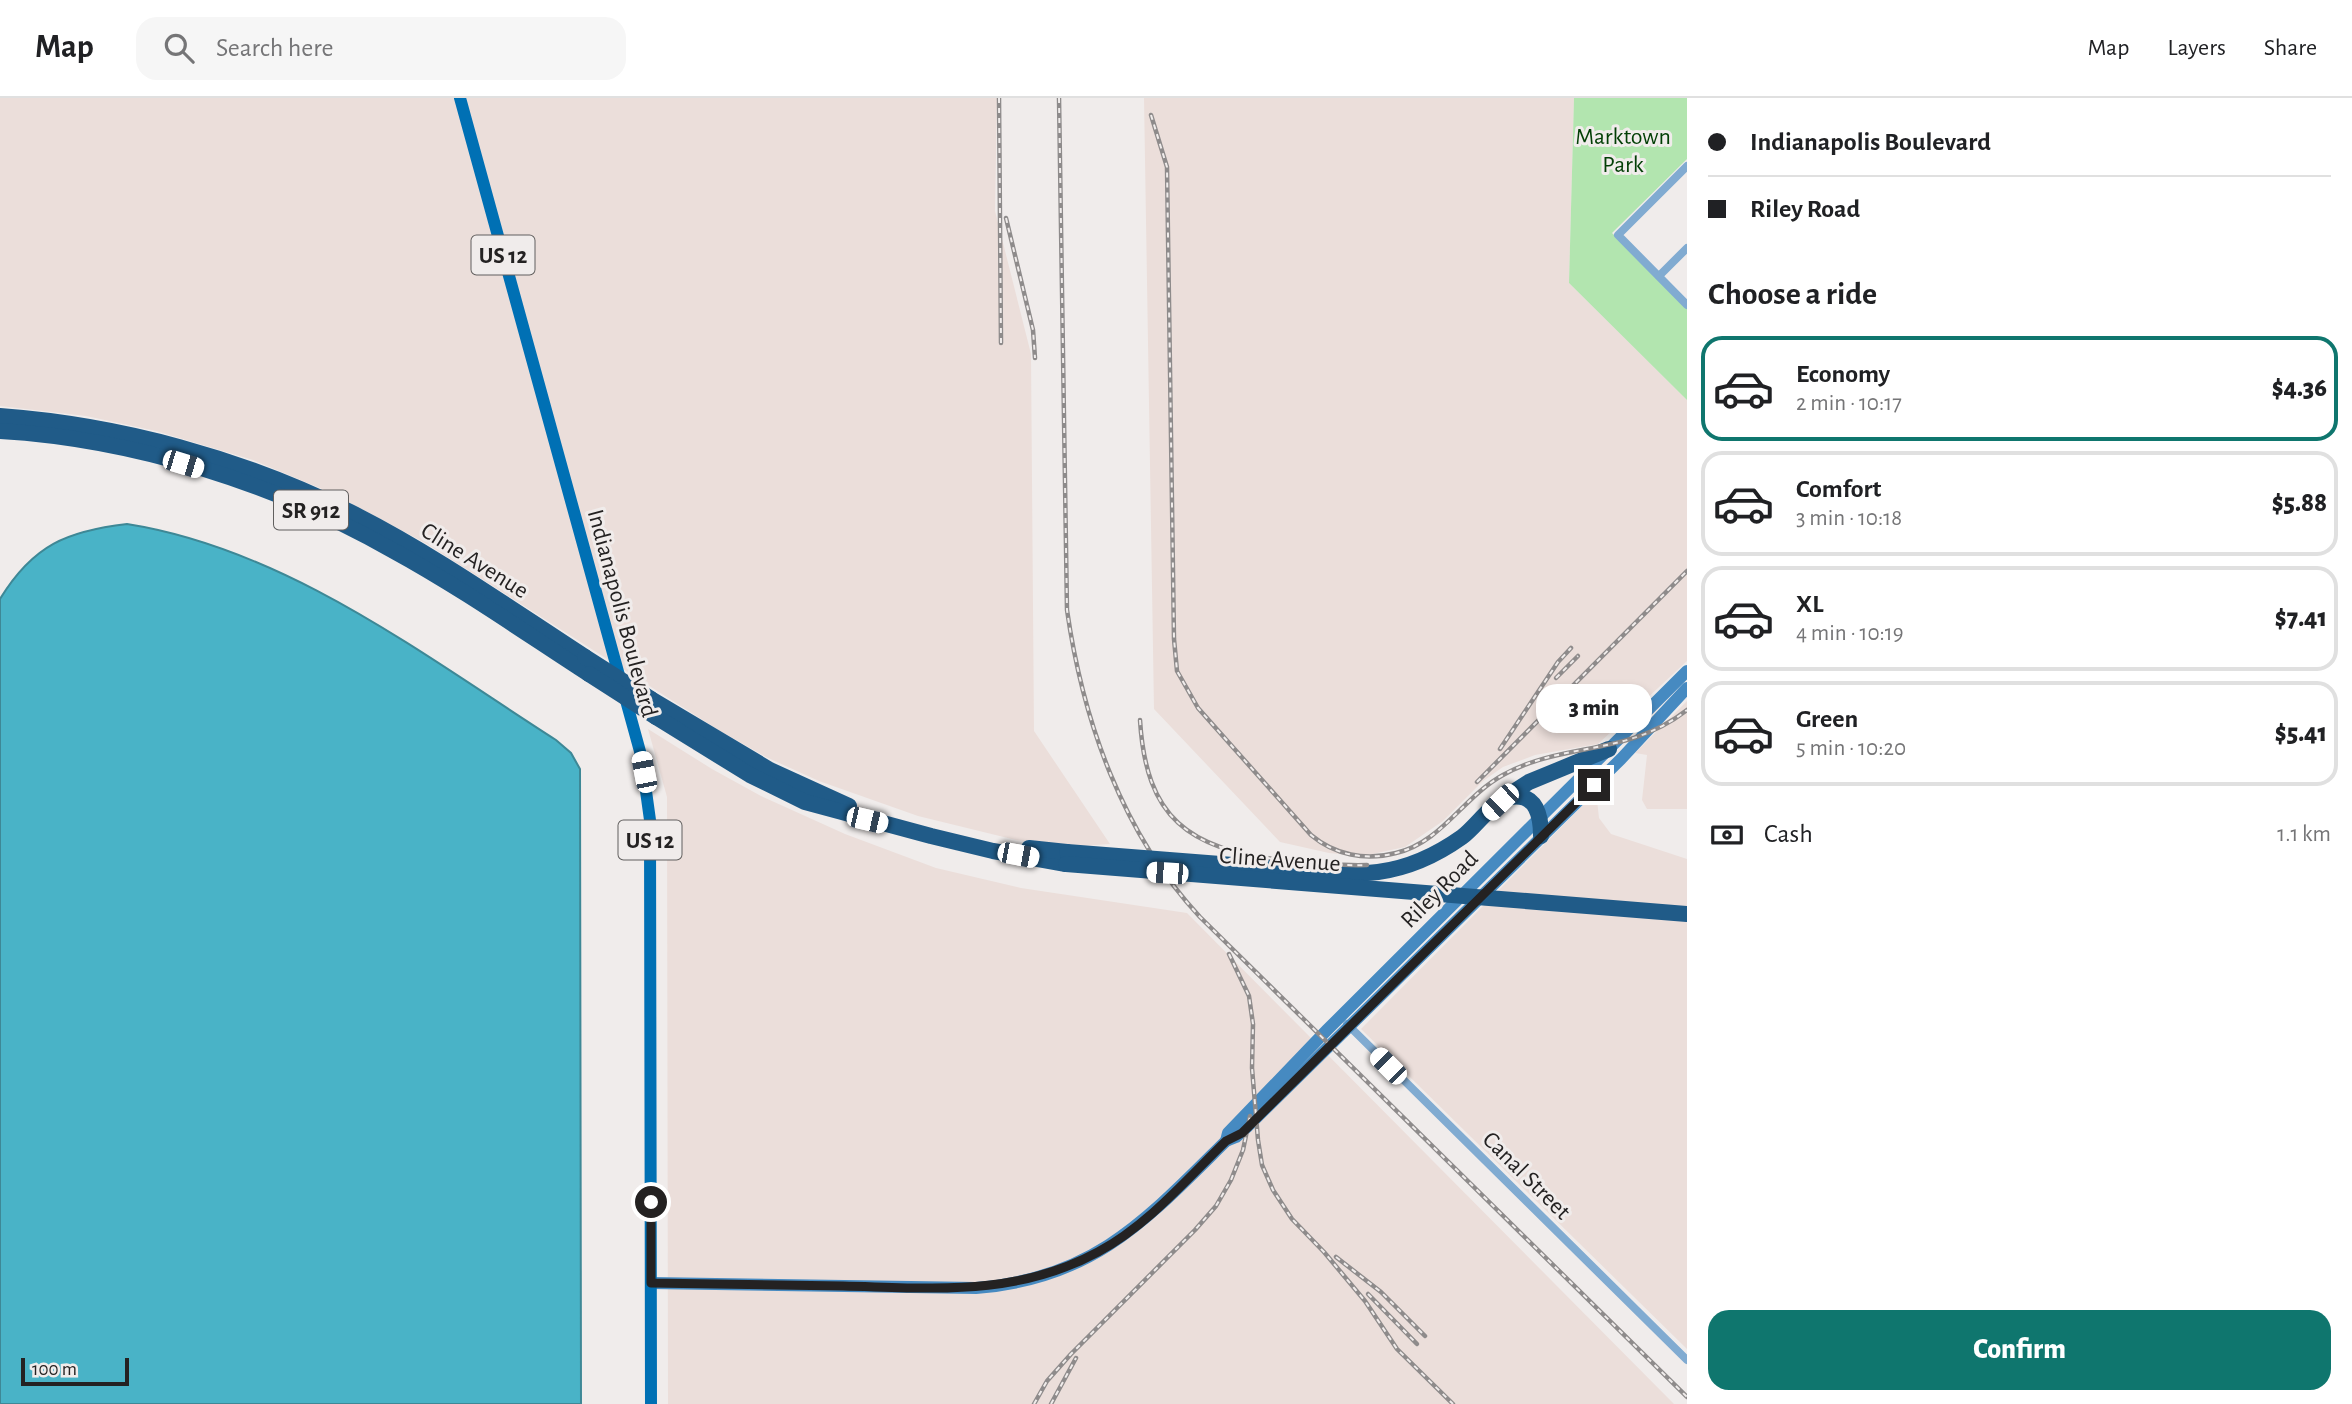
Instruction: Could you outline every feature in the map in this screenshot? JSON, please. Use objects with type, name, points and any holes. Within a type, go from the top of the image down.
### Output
[{"type":"highway","name":"Cline Avenue","points":[[0,416],[118,432],[195,451],[279,480],[326,501],[383,529],[440,563],[651,699],[762,766],[892,825]]},
{"type":"highway","name":"Cline Avenue","points":[[0,430],[139,452],[251,486],[326,516],[411,561],[750,775],[805,802],[842,814],[993,851],[1376,889],[1687,914]]},
{"type":"highway","points":[[856,810],[1066,858],[1349,874],[1379,873],[1422,861],[1468,832],[1509,793],[1609,749]]},
{"type":"highway","points":[[1500,802],[1510,797],[1528,799],[1541,817],[1541,836]]},
{"type":"main road","name":"Indianapolis Boulevard","points":[[460,98],[641,755],[647,789],[650,820],[651,1404]]},
{"type":"main road","name":"Riley Road","points":[[1226,1141],[1228,1133],[1340,1017],[1687,671]]},
{"type":"main road","name":"Riley Road","points":[[651,1283],[960,1289],[991,1287],[1028,1280],[1068,1266],[1119,1239],[1154,1213],[1226,1141],[1242,1133],[1621,759],[1687,688]]},
{"type":"street","points":[[1686,301],[1618,235],[1687,166]]},
{"type":"street","points":[[1659,276],[1687,248]]},
{"type":"street","name":"Canal Street","points":[[1340,1017],[1687,1360]]},
{"type":"shaded area","points":[[0,98],[997,98],[995,211],[1031,354],[1034,731],[1110,844],[1067,847],[1016,840],[918,816],[819,781],[766,757],[720,731],[427,544],[334,494],[253,460],[156,431],[86,416],[0,406]]},
{"type":"shaded area","points":[[1144,98],[1574,98],[1569,283],[1687,400],[1687,661],[1598,744],[1535,755],[1503,767],[1483,781],[1443,821],[1405,847],[1363,856],[1329,853],[1280,842],[1154,709]]},
{"type":"shaded area","points":[[1687,701],[1687,809],[1647,809],[1642,800],[1647,755],[1635,753]]},
{"type":"shaded area","points":[[648,729],[761,796],[845,834],[936,868],[1021,888],[1187,913],[1674,1404],[668,1404],[667,797]]},
{"type":"shaded area","points":[[1605,783],[1597,800],[1599,818],[1611,834],[1687,859],[1687,1349],[1361,1029]]},
{"type":"green space","name":"Marktown Park","points":[[1574,98],[1687,98],[1687,159],[1612,233],[1687,309],[1687,400],[1569,283]]},
{"type":"water","points":[[127,524],[186,537],[242,556],[298,581],[404,641],[556,740],[571,753],[580,769],[581,1404],[0,1404],[0,599],[25,565],[53,544],[86,531]]},
{"type":"railway","points":[[999,98],[1001,343]]},
{"type":"railway","points":[[1059,98],[1067,610],[1074,652],[1096,734],[1110,774],[1128,812],[1149,849],[1200,917],[1687,1397]]},
{"type":"railway","points":[[1151,115],[1167,167],[1174,639],[1177,671],[1198,708],[1311,835],[1320,842],[1351,855],[1396,853],[1412,847],[1440,829],[1476,795],[1503,775],[1549,757],[1642,735],[1687,710]]},
{"type":"railway","points":[[1006,218],[1033,330],[1035,358]]},
{"type":"railway","points":[[1477,782],[1687,571]]},
{"type":"railway","points":[[1500,749],[1558,662],[1571,648]]},
{"type":"railway","points":[[1556,678],[1578,656]]},
{"type":"railway","points":[[1140,720],[1144,754],[1152,782],[1163,804],[1178,823],[1197,837],[1249,855],[1314,863],[1367,865]]},
{"type":"railway","points":[[1229,954],[1249,996],[1253,1024],[1252,1068],[1258,1140],[1262,1165],[1273,1190],[1292,1219],[1365,1301],[1397,1349],[1453,1404]]},
{"type":"railway","points":[[1034,1404],[1047,1381],[1071,1354],[1216,1206],[1231,1180],[1243,1150],[1250,1116]]},
{"type":"railway","points":[[1336,1257],[1381,1292],[1425,1336]]},
{"type":"railway","points":[[1368,1294],[1417,1344]]},
{"type":"railway","points":[[1051,1404],[1076,1358]]},
{"type":"route","points":[[651,1202],[651,1283],[960,1289],[1014,1283],[1068,1266],[1109,1246],[1145,1220],[1226,1141],[1242,1133],[1594,785]]}]
